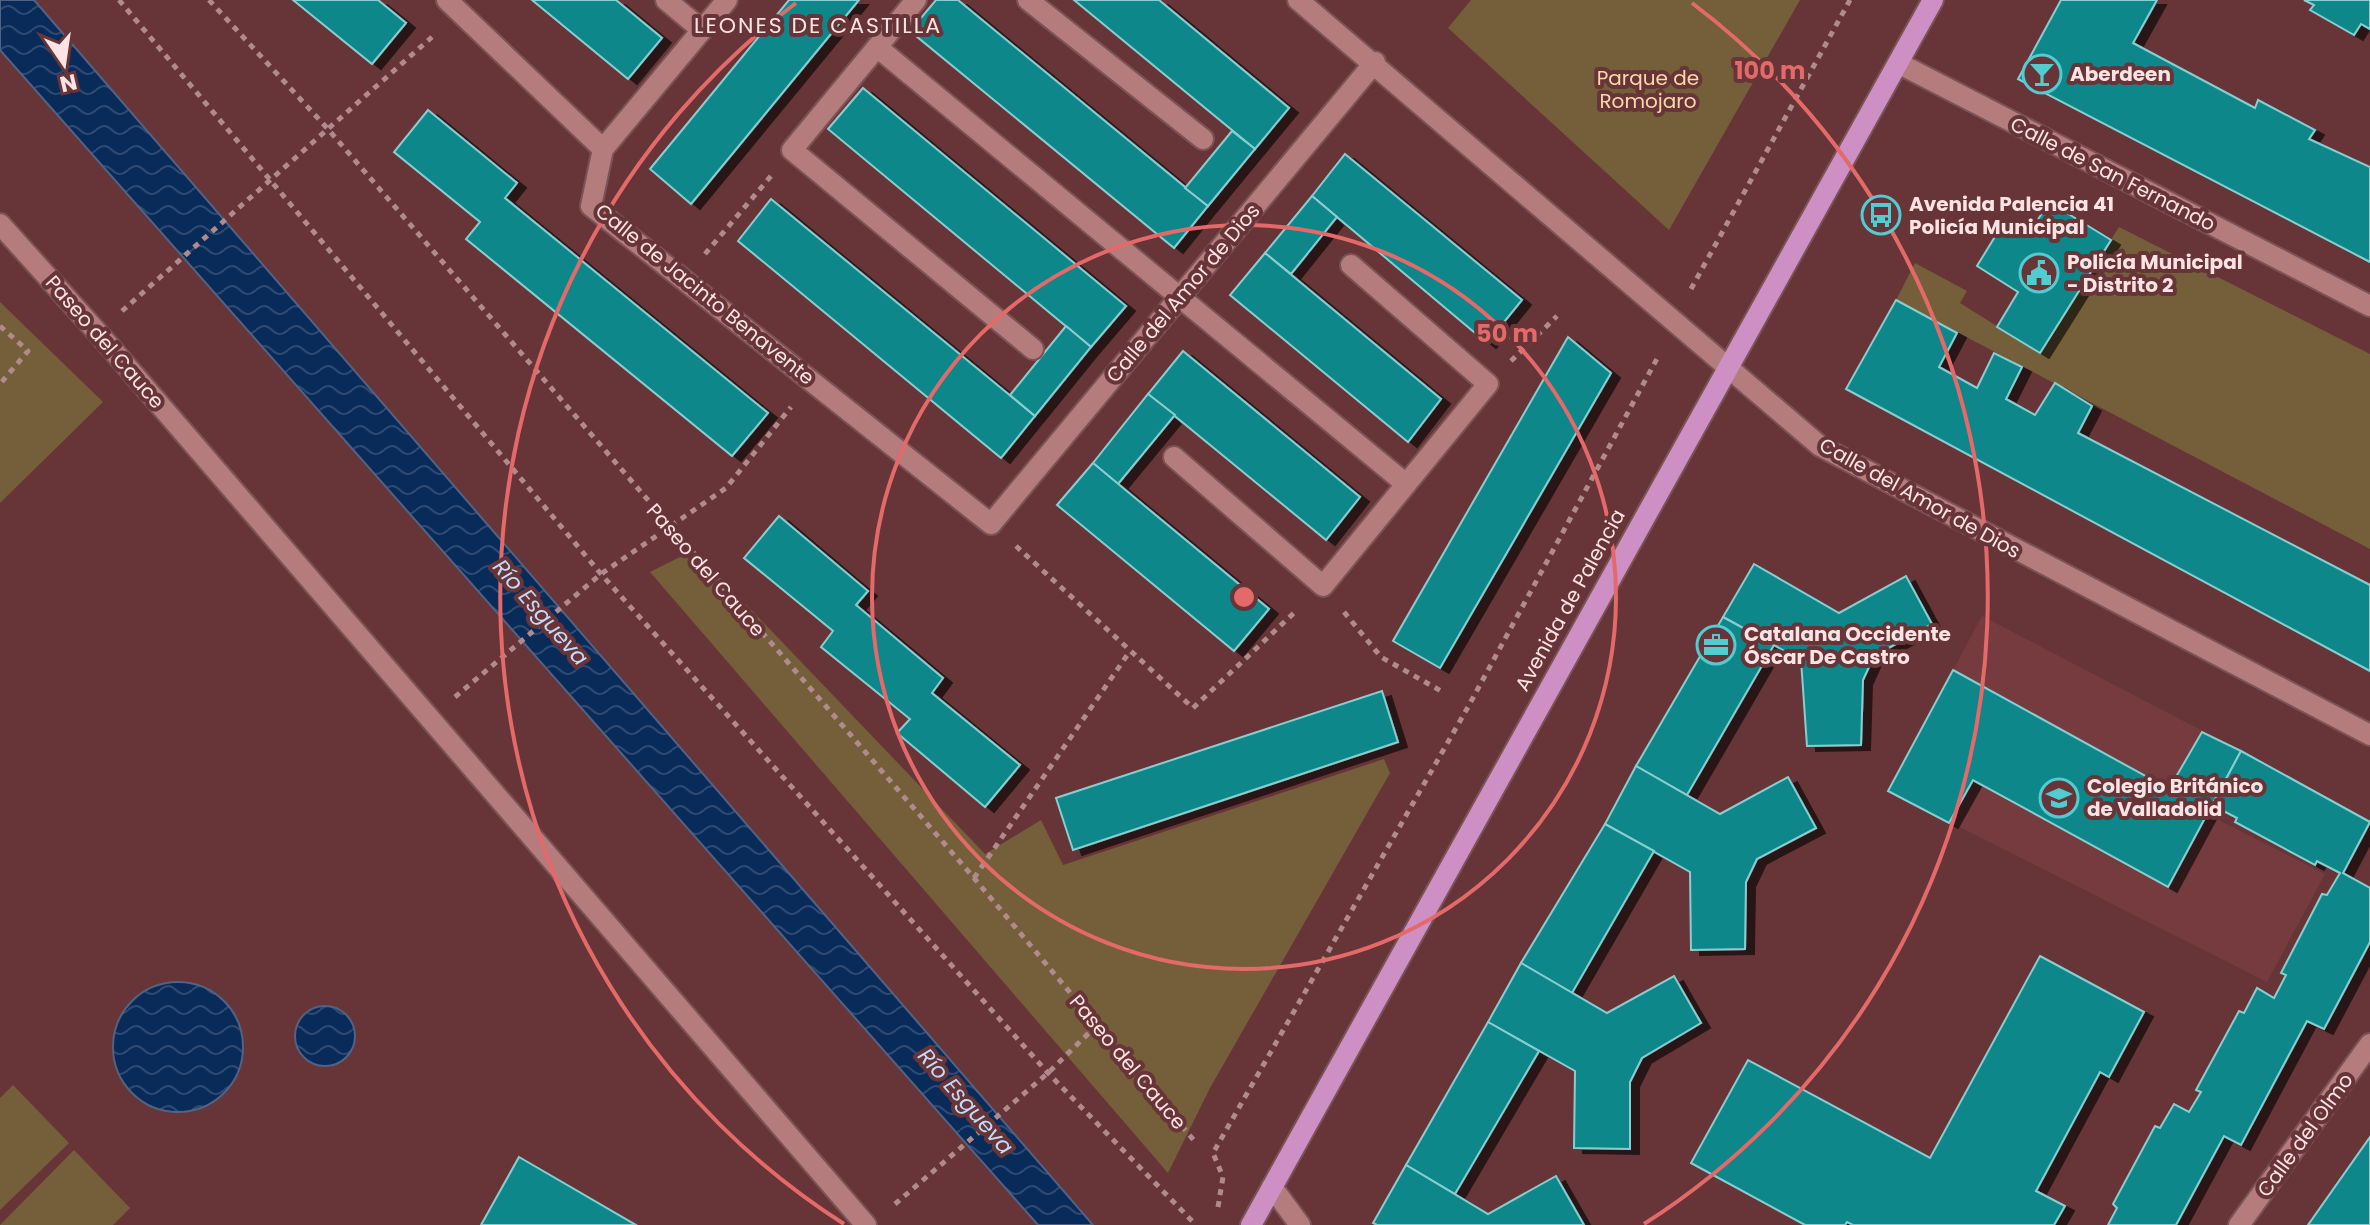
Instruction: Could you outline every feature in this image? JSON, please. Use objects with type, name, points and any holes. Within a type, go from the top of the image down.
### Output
[{"type":"main road","name":"Avenida de Palencia","points":[[1251,1225],[1933,0]]},
{"type":"street","points":[[666,0],[702,30]]},
{"type":"street","points":[[454,6],[603,149],[727,0]]},
{"type":"street","points":[[916,0],[792,150],[1033,349]]},
{"type":"street","points":[[1028,0],[1203,139]]},
{"type":"street","name":"Calle del Amor de Dios","points":[[1298,0],[1375,62],[1820,446],[2370,735]]},
{"type":"street","points":[[877,47],[1406,484]]},
{"type":"street","name":"Calle del Amor de Dios","points":[[991,524],[1375,62]]},
{"type":"street","name":"Calle de San Fernando","points":[[1898,63],[2370,306]]},
{"type":"street","name":"Calle de Jacinto Benavente","points":[[603,149],[591,206],[991,524]]},
{"type":"street","name":"Paseo del Cauce","points":[[0,224],[98,333],[428,720],[866,1225]]},
{"type":"street","points":[[1174,457],[1323,586],[1488,384],[1351,265]]},
{"type":"street","name":"Calle del Olmo","points":[[2239,1225],[2370,1044]]},
{"type":"street","points":[[1272,1187],[1300,1225]]},
{"type":"path","points":[[119,0],[601,574],[1048,1073],[1196,1225]]},
{"type":"path","name":"Paseo del Cauce","points":[[209,0],[327,128],[974,878],[1197,1144]]},
{"type":"path","points":[[1695,282],[1850,0]]},
{"type":"path","points":[[98,333],[327,128],[454,6]]},
{"type":"path","points":[[684,280],[792,150]]},
{"type":"path","points":[[1488,384],[1557,316]]},
{"type":"path","points":[[0,326],[28,351],[0,384]]},
{"type":"path","name":"Avenida de Palencia","points":[[1213,1218],[1218,1211],[1223,1177],[1213,1153],[1460,720],[1660,353]]},
{"type":"path","points":[[428,720],[601,574],[726,488],[812,382]]},
{"type":"path","points":[[991,524],[1193,708],[1323,586],[1381,657],[1441,691]]},
{"type":"path","points":[[974,878],[1130,651]]},
{"type":"path","points":[[894,1205],[1048,1073],[1097,1025]]},
{"type":"shaded area","name":"Colegio Británico de Valladolid","points":[[1982,616],[2241,751],[2207,814],[2325,874],[2267,982],[1888,791]]},
{"type":"green space","name":"Parque de Romojaro","points":[[1471,0],[1800,0],[1669,230],[1448,28]]},
{"type":"green space","points":[[2119,227],[2370,354],[2370,549],[1896,300],[1915,263],[1967,291],[1960,303],[2040,353]]},
{"type":"green space","points":[[0,302],[103,402],[0,503]]},
{"type":"green space","points":[[694,550],[985,854],[1041,820],[1063,865],[1384,759],[1390,773],[1210,1088],[1168,1173],[650,572]]},
{"type":"green space","points":[[13,1085],[69,1143],[0,1210],[0,1098]]},
{"type":"green space","points":[[74,1150],[130,1208],[113,1225],[0,1225]]},
{"type":"water","name":"Río Esgueva","points":[[0,0],[34,0],[1093,1225],[1038,1225],[0,50]]},
{"type":"water","points":[[178,982],[203,987],[224,1001],[238,1022],[243,1047],[238,1072],[224,1093],[203,1107],[178,1112],[153,1107],[132,1093],[118,1072],[113,1047],[118,1022],[132,1001],[153,987]]},
{"type":"water","points":[[325,1006],[346,1015],[355,1036],[346,1057],[325,1066],[304,1057],[295,1036],[304,1015]]},
{"type":"building","points":[[293,0],[378,0],[406,23],[372,64]]},
{"type":"building","points":[[532,0],[616,0],[662,38],[628,79]]},
{"type":"building","points":[[789,0],[859,0],[691,204],[650,169]]},
{"type":"building","points":[[936,0],[958,0],[1208,206],[1174,248],[910,31]]},
{"type":"building","points":[[1074,0],[1159,0],[1289,108],[1255,149]]},
{"type":"building","points":[[2061,0],[2157,0],[2133,43],[2255,108],[2258,100],[2315,130],[2309,139],[2370,167],[2370,262],[2018,79]]},
{"type":"building","points":[[2304,0],[2370,0],[2370,29],[2361,24],[2354,35],[2310,10],[2314,5]]},
{"type":"building","points":[[863,88],[1126,306],[1091,347],[828,129]]},
{"type":"building","points":[[428,110],[517,183],[505,198],[768,413],[732,456],[466,239],[480,222],[394,152]]},
{"type":"building","points":[[1232,131],[1255,149],[1208,206],[1185,188]]},
{"type":"building","points":[[1345,154],[1522,300],[1487,343],[1312,196]]},
{"type":"building","points":[[1312,196],[1337,217],[1291,274],[1265,253]]},
{"type":"building","points":[[771,199],[1035,416],[1001,458],[738,241]]},
{"type":"building","name":"Policía Municipal - Distrito 2","points":[[2049,202],[2111,240],[2040,353],[1997,327],[2018,292],[1977,266],[2004,222],[2027,237]]},
{"type":"building","points":[[1265,253],[1441,399],[1408,442],[1230,295]]},
{"type":"building","points":[[1896,300],[1957,333],[1939,367],[1977,388],[1994,353],[2022,367],[2006,399],[2035,415],[2055,383],[2092,406],[2078,433],[2370,585],[2370,671],[1846,389]]},
{"type":"building","points":[[1066,326],[1091,347],[1035,416],[1010,395]]},
{"type":"building","points":[[1568,337],[1611,373],[1440,668],[1393,641]]},
{"type":"building","points":[[1183,351],[1360,497],[1326,540],[1148,394]]},
{"type":"building","points":[[1148,394],[1175,415],[1118,484],[1093,463]]},
{"type":"building","points":[[1093,463],[1269,609],[1234,651],[1057,505]]},
{"type":"building","points":[[779,516],[868,591],[856,605],[943,678],[932,693],[1020,765],[985,807],[897,733],[910,719],[821,647],[833,631],[744,558]]},
{"type":"building","points":[[1754,564],[1839,613],[1906,576],[1932,624],[1874,656],[1863,680],[1861,745],[1807,746],[1801,660],[1723,617]]},
{"type":"building","points":[[1723,617],[1774,645],[1687,795],[1636,766]]},
{"type":"building","points":[[1953,670],[2169,789],[2202,732],[2241,751],[2168,887],[1973,780],[1949,823],[1888,791]]},
{"type":"building","points":[[1382,691],[1398,742],[1073,850],[1056,798]]},
{"type":"building","points":[[2241,751],[2370,822],[2343,873],[2370,888],[2370,942],[2324,1029],[2307,1021],[2241,1145],[2224,1136],[2176,1225],[2108,1225],[2117,1208],[2113,1204],[2155,1126],[2160,1128],[2174,1104],[2189,1112],[2201,1092],[2196,1090],[2239,1011],[2244,1013],[2257,988],[2274,998],[2286,975],[2281,973],[2322,894],[2327,895],[2340,873],[2317,861],[2315,865],[2235,822],[2237,818],[2212,805]]},
{"type":"building","points":[[1636,766],[1720,814],[1788,777],[1816,828],[1757,859],[1746,882],[1745,949],[1691,950],[1690,872],[1605,824]]},
{"type":"building","points":[[1605,824],[1654,851],[1572,993],[1521,963]]},
{"type":"building","points":[[2040,956],[2144,1012],[2109,1077],[2100,1072],[2036,1191],[2065,1206],[2054,1225],[1853,1225],[1847,1222],[1845,1225],[1805,1225],[1691,1163],[1748,1060],[1930,1158]]},
{"type":"building","points":[[1521,963],[1607,1013],[1674,976],[1701,1023],[1642,1058],[1630,1082],[1630,1149],[1574,1148],[1575,1071],[1488,1022]]},
{"type":"building","points":[[1488,1022],[1539,1051],[1455,1194],[1406,1165]]},
{"type":"building","points":[[2370,1137],[2370,1225],[2308,1225]]},
{"type":"building","points":[[519,1157],[636,1225],[481,1225]]},
{"type":"building","points":[[1406,1165],[1488,1214],[1556,1176],[1584,1225],[1373,1223]]},
{"type":"place","name":"Aberdeen","points":[[2042,74]]},
{"type":"place","name":"Avenida Palencia 41 Policía Municipal","points":[[1881,215]]},
{"type":"place","name":"Policía Municipal - Distrito 2","points":[[2039,273]]},
{"type":"place","name":"Catalana Occidente Óscar De Castro","points":[[1716,645]]},
{"type":"place","name":"Colegio Británico de Valladolid","points":[[2059,798]]},
{"type":"district","name":"LEONES DE CASTILLA","points":[[818,25]]}]
